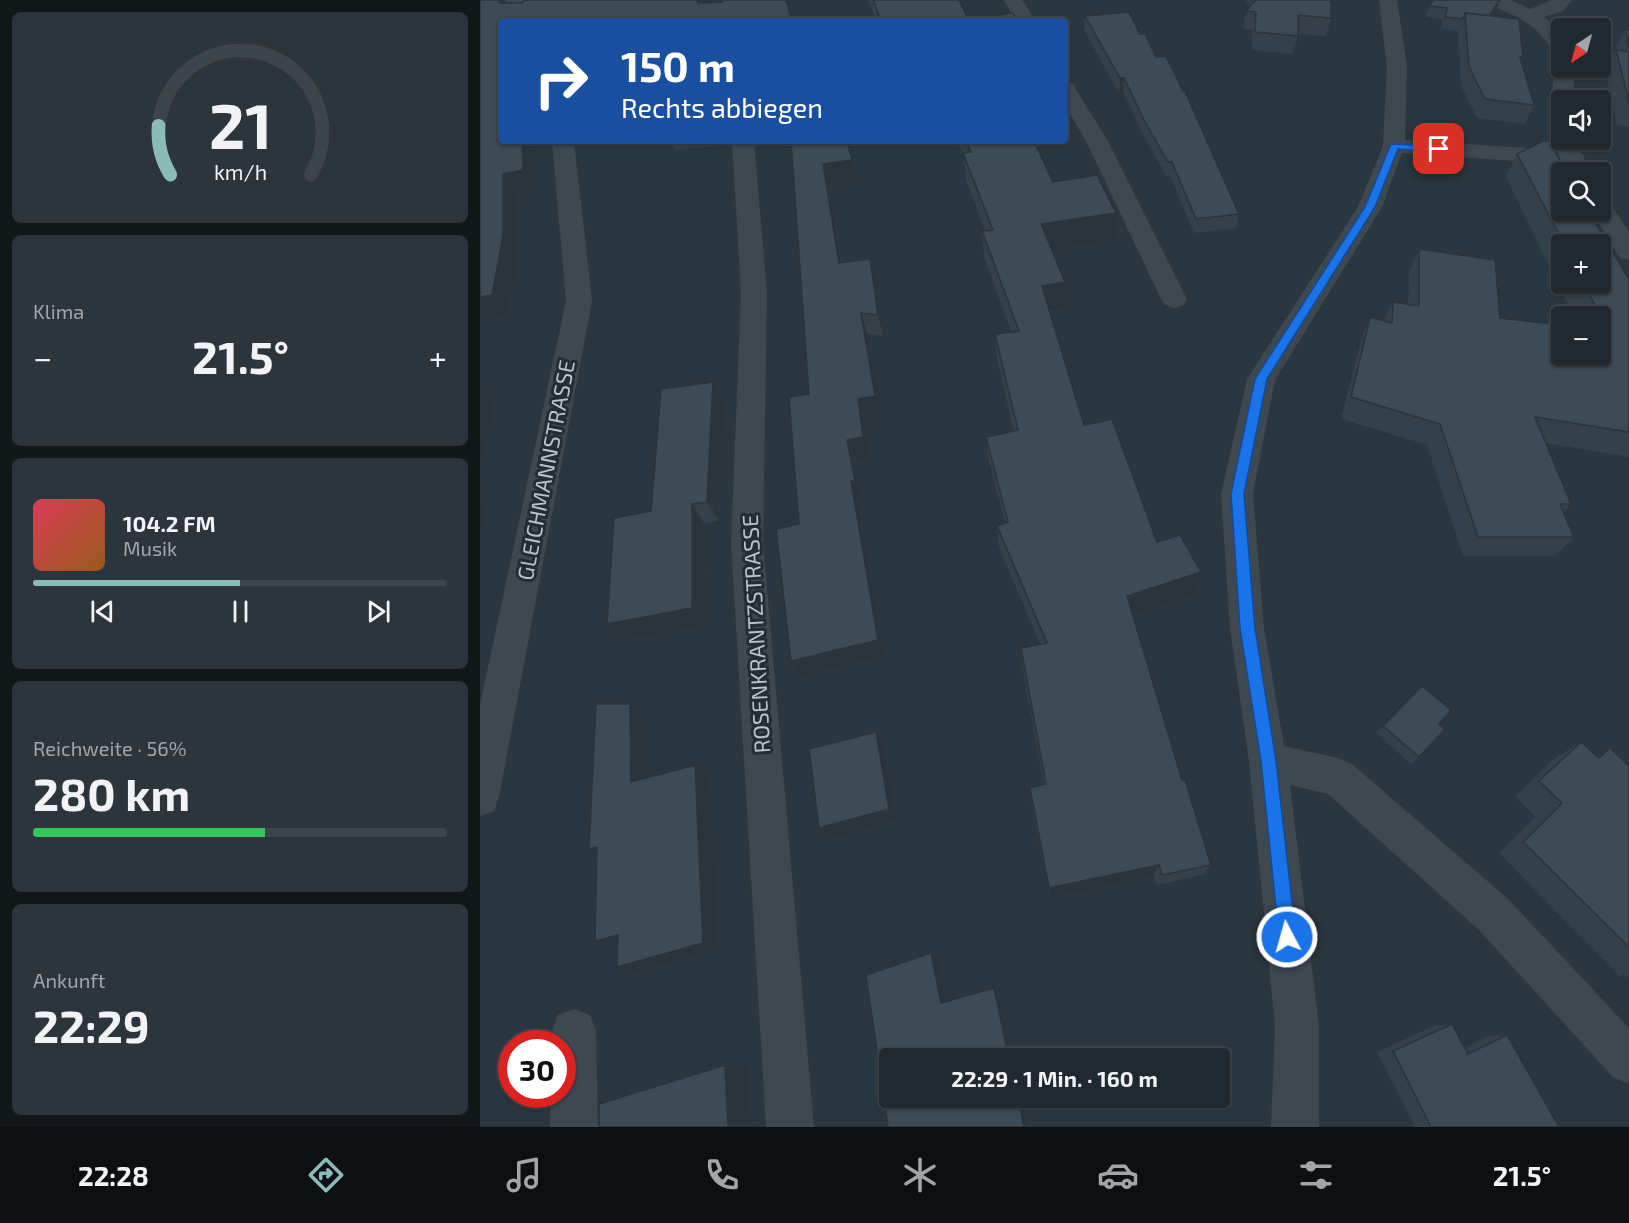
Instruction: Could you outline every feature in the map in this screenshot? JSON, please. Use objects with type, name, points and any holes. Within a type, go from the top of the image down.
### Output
[{"type":"street","points":[[514,0],[521,18]]},
{"type":"street","points":[[1014,0],[1024,18]]},
{"type":"street","points":[[1295,1127],[1297,1026],[1269,761],[1247,628],[1237,494],[1261,379],[1370,207],[1394,146],[1397,67],[1388,0]]},
{"type":"street","points":[[1494,0],[1538,21],[1551,35]]},
{"type":"street","points":[[1528,16],[1556,7],[1563,0]]},
{"type":"street","points":[[1068,92],[1097,141],[1174,299]]},
{"type":"street","name":"GLEICHMANNSTRASSE","points":[[480,797],[579,301],[563,144]]},
{"type":"street","name":"ROSENKRANTZSTRASSE","points":[[743,144],[754,293],[747,543],[790,1127]]},
{"type":"street","points":[[1394,146],[1573,156]]},
{"type":"street","points":[[1610,222],[1629,252]]},
{"type":"street","points":[[1269,761],[1338,777],[1493,914],[1629,1061]]},
{"type":"street","points":[[574,1108],[574,1127]]},
{"type":"building","points":[[480,0],[522,3],[524,0],[697,0],[698,3],[722,2],[721,0],[786,0],[791,18],[498,18],[498,144],[522,144],[523,170],[503,174],[503,236],[492,295],[480,297]]},
{"type":"building","points":[[873,0],[959,0],[968,18],[880,18]]},
{"type":"building","points":[[1255,0],[1331,0],[1331,18],[1298,15],[1298,36],[1255,32],[1256,12],[1246,11]]},
{"type":"building","points":[[1433,0],[1500,0],[1489,16],[1465,13],[1463,19],[1445,17],[1447,8],[1429,6]]},
{"type":"building","points":[[1129,12],[1140,34],[1145,34],[1156,57],[1166,56],[1183,91],[1184,89],[1239,214],[1196,219],[1172,162],[1168,162],[1145,122],[1124,78],[1120,78],[1085,16]]},
{"type":"building","points":[[1013,13],[1016,18],[976,18]]},
{"type":"building","points":[[1465,13],[1519,19],[1523,57],[1520,57],[1534,105],[1485,99],[1469,67]]},
{"type":"building","points":[[1625,30],[1629,30],[1629,45]]},
{"type":"building","points":[[1616,50],[1629,52],[1629,101]]},
{"type":"building","points":[[1543,141],[1549,141],[1551,150],[1554,150],[1561,162],[1551,162],[1551,219],[1517,154]]},
{"type":"building","points":[[791,144],[848,144],[852,160],[823,164],[839,263],[870,259],[878,315],[861,313],[875,396],[858,399],[863,437],[847,440],[855,481],[851,481],[878,640],[791,661],[776,529],[799,524],[789,397],[809,394]]},
{"type":"building","points":[[967,144],[1035,144],[1053,182],[1097,175],[1116,213],[1041,224],[1065,282],[1042,286],[1084,425],[1112,419],[1157,542],[1180,535],[1201,572],[1127,596],[1182,780],[1185,780],[1211,865],[1162,875],[1159,865],[1049,888],[1030,788],[1046,784],[1021,648],[1047,643],[997,526],[1008,522],[986,437],[1018,430],[995,334],[1019,331],[982,231],[993,230],[963,153],[971,152]]},
{"type":"building","points":[[1553,222],[1595,222],[1602,234],[1559,234]]},
{"type":"building","points":[[1419,249],[1495,260],[1500,318],[1551,324],[1551,366],[1611,366],[1611,306],[1595,306],[1589,294],[1611,294],[1611,249],[1629,278],[1629,432],[1535,417],[1571,504],[1560,504],[1574,537],[1478,537],[1440,424],[1351,397],[1370,317],[1392,323],[1393,302],[1419,306]]},
{"type":"building","points":[[713,382],[707,502],[692,504],[692,608],[607,624],[614,518],[651,511],[661,389]]},
{"type":"building","points":[[1422,686],[1451,710],[1439,724],[1445,729],[1419,757],[1383,726]]},
{"type":"building","points":[[596,704],[630,704],[631,782],[695,765],[703,943],[617,967],[618,935],[595,941],[597,847],[589,849]]},
{"type":"building","points":[[876,732],[889,809],[819,828],[809,749]]},
{"type":"building","points":[[1581,742],[1599,758],[1610,748],[1629,766],[1629,947],[1523,842],[1562,803],[1539,781]]},
{"type":"building","points":[[931,953],[941,1003],[994,988],[1007,1048],[879,1048],[879,1065],[866,975]]},
{"type":"building","points":[[1452,1024],[1468,1054],[1507,1035],[1559,1127],[1431,1127],[1393,1051]]},
{"type":"building","points":[[725,1065],[728,1127],[599,1127],[599,1104]]},
{"type":"building","points":[[885,1108],[1020,1108],[1024,1127],[888,1127]]},
{"type":"route","points":[[1287,937],[1269,761],[1247,628],[1237,494],[1261,379],[1370,207],[1394,146],[1439,149]]}]
